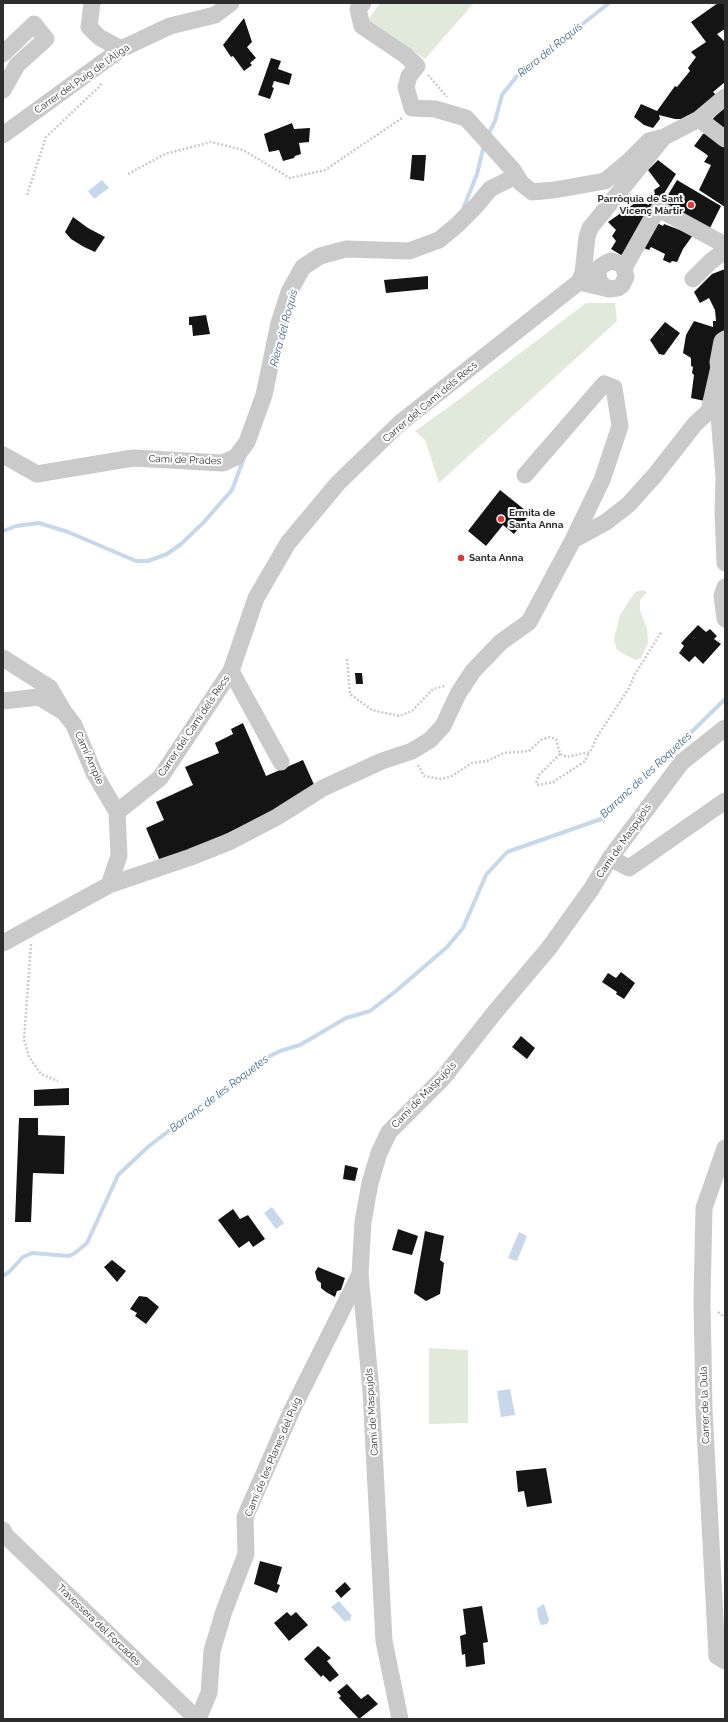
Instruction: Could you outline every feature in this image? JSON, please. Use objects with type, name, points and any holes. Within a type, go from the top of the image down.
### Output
[{"type":"street","points":[[92,3],[89,27],[99,37],[121,48]]},
{"type":"street","name":"Carrer del Puig de l'Àliga","points":[[3,135],[121,48],[170,26],[215,15],[231,3]]},
{"type":"street","points":[[363,3],[358,9],[362,26],[405,54],[417,66],[409,76],[406,87],[412,108],[435,109],[466,118],[513,170],[521,183],[532,192],[554,190],[605,181],[650,141],[664,137],[699,119],[725,97]]},
{"type":"street","points":[[3,54],[34,24],[46,39],[16,65],[3,90]]},
{"type":"street","points":[[699,119],[725,139]]},
{"type":"street","points":[[605,287],[599,280],[598,271],[608,262],[617,262],[624,268],[626,277],[622,285],[614,289],[579,282],[583,272],[590,228],[664,137]]},
{"type":"street","name":"Camí de Prades","points":[[3,455],[37,474],[132,458],[223,463],[236,457],[247,442],[264,395],[279,323],[289,292],[303,267],[320,256],[346,249],[408,251],[439,240],[477,205],[490,189],[516,176]]},
{"type":"street","points":[[624,268],[651,220],[659,209],[725,246]]},
{"type":"street","points":[[587,240],[608,262]]},
{"type":"street","points":[[693,279],[711,261],[725,251]]},
{"type":"street","name":"Carrer del Camí dels Recs","points":[[117,812],[160,778],[231,670],[256,598],[288,543],[338,482],[400,423],[579,282]]},
{"type":"street","points":[[725,338],[722,341],[718,362],[720,376],[718,404],[724,478],[723,512],[725,563]]},
{"type":"street","points":[[573,540],[606,522],[628,505],[655,475],[695,424],[709,411],[719,367]]},
{"type":"street","points":[[3,943],[109,885],[191,857],[231,841],[278,817],[323,788],[382,761],[412,751],[430,740],[443,726],[458,694],[472,671],[501,642],[529,622],[573,540],[602,480],[620,426],[614,388],[604,384],[525,475]]},
{"type":"street","points":[[725,587],[722,596],[725,619]]},
{"type":"street","name":"Camí Ample","points":[[3,658],[50,688],[64,712],[74,725],[94,774],[117,812],[119,856],[109,885]]},
{"type":"street","points":[[231,670],[281,762]]},
{"type":"street","points":[[3,701],[39,697],[64,712]]},
{"type":"street","name":"Camí de Maspujols","points":[[400,1719],[384,1641],[371,1391],[360,1274],[364,1222],[370,1184],[379,1153],[388,1132],[443,1078],[549,948],[592,888],[610,858],[682,762],[725,728]]},
{"type":"street","points":[[610,858],[629,868],[725,801]]},
{"type":"street","name":"Carrer de la Dula","points":[[725,1148],[704,1208],[702,1300],[704,1410],[717,1656],[725,1661]]},
{"type":"street","name":"Camí de les Planes del Puig","points":[[198,1719],[209,1693],[212,1651],[224,1611],[246,1554],[245,1517],[292,1410],[360,1274]]},
{"type":"street","name":"Travessera del Forcades","points":[[4,1535],[198,1719]]},
{"type":"path","points":[[417,66],[430,77],[451,101]]},
{"type":"path","points":[[27,195],[46,137],[100,86],[104,80]]},
{"type":"path","points":[[128,174],[165,154],[211,142],[243,150],[290,178],[325,170],[415,108]]},
{"type":"path","points":[[560,754],[539,775],[536,783],[539,785],[553,782],[584,762],[597,738],[629,688],[635,674],[662,631]]},
{"type":"path","points":[[347,659],[350,694],[372,710],[399,716],[412,711],[433,689],[447,686]]},
{"type":"path","points":[[412,751],[424,776],[441,779],[452,776],[472,763],[487,761],[504,753],[529,751],[541,740],[549,737],[556,739],[560,754],[567,758],[590,752]]},
{"type":"path","points":[[32,927],[24,1038],[29,1058],[41,1074],[58,1081]]},
{"type":"green space","points":[[380,3],[474,3],[425,59],[367,21]]},
{"type":"green space","points":[[586,303],[615,303],[617,321],[439,483],[425,440],[415,431]]},
{"type":"green space","points":[[643,590],[647,592],[640,600],[640,610],[647,629],[648,643],[641,658],[635,660],[617,650],[614,639],[620,615],[635,592]]},
{"type":"green space","points":[[429,1348],[468,1350],[468,1423],[429,1424]]},
{"type":"water","points":[[102,180],[109,188],[94,199],[88,191]]},
{"type":"water","points":[[272,1207],[284,1223],[276,1229],[264,1213]]},
{"type":"water","points":[[519,1232],[527,1236],[517,1261],[508,1258]]},
{"type":"water","points":[[510,1389],[515,1415],[501,1417],[497,1391]]},
{"type":"water","points":[[339,1601],[352,1616],[350,1618],[351,1621],[347,1620],[345,1622],[331,1607]]},
{"type":"water","points":[[544,1604],[549,1620],[547,1624],[541,1625],[537,1608]]},
{"type":"building","points":[[718,3],[725,3],[725,29],[717,34],[725,42],[725,82],[713,92],[717,96],[683,119],[675,119],[659,115],[660,119],[653,128],[644,125],[634,117],[641,104],[657,111],[675,86],[677,87],[690,71],[688,68],[696,57],[691,52],[706,42],[691,22]]},
{"type":"building","points":[[244,18],[252,42],[247,47],[256,58],[250,63],[252,65],[244,71],[233,56],[231,57],[223,45]]},
{"type":"building","points":[[271,58],[281,61],[278,69],[292,74],[289,85],[274,81],[272,87],[274,88],[270,99],[258,95]]},
{"type":"building","points":[[725,107],[725,137],[708,125],[720,110]]},
{"type":"building","points":[[292,123],[294,129],[310,128],[309,142],[299,143],[301,154],[283,161],[279,150],[269,152],[264,134]]},
{"type":"building","points":[[708,133],[725,145],[725,207],[699,190],[711,165],[704,162],[708,156],[694,146],[703,134]]},
{"type":"building","points":[[412,155],[426,155],[424,181],[410,179]]},
{"type":"building","points":[[658,160],[676,174],[628,252],[621,255],[611,249],[616,241],[612,236],[616,230],[608,222],[638,201],[649,205],[648,200],[655,194],[654,190],[660,186],[648,170]]},
{"type":"building","name":"Parròquia de Sant Vicenç Màrtir","points":[[677,180],[721,206],[709,230],[662,205]]},
{"type":"building","points":[[73,217],[88,228],[105,237],[95,252],[71,239],[65,232]]},
{"type":"building","points":[[655,222],[693,235],[683,249],[677,262],[672,261],[670,263],[663,260],[665,254],[651,247],[649,250],[641,247]]},
{"type":"building","points":[[725,269],[725,332],[709,402],[691,398],[694,375],[692,373],[693,367],[691,366],[691,358],[683,353],[686,335],[694,321],[713,327],[713,321],[716,321],[715,310],[709,298],[700,303],[694,292],[712,274]]},
{"type":"building","points":[[428,276],[428,289],[386,293],[384,280]]},
{"type":"building","points":[[206,315],[210,334],[193,336],[192,325],[189,325],[189,317]]},
{"type":"building","points":[[665,322],[680,333],[664,355],[659,354],[650,340]]},
{"type":"building","name":"Ermita de Santa Anna","points":[[500,490],[530,514],[514,534],[503,525],[486,546],[468,531]]},
{"type":"building","points":[[698,625],[706,632],[710,629],[717,636],[714,639],[721,644],[703,664],[695,656],[689,662],[679,653],[684,646],[681,643]]},
{"type":"building","points":[[355,673],[362,673],[363,684],[356,684]]},
{"type":"building","points":[[243,723],[266,776],[303,760],[316,789],[162,866],[146,828],[164,820],[156,802],[193,785],[185,767],[219,753],[215,743],[233,734],[231,729]]},
{"type":"building","points":[[621,972],[635,983],[624,999],[616,994],[617,992],[602,982],[608,973],[616,978]]},
{"type":"building","points":[[521,1036],[535,1048],[527,1059],[512,1047]]},
{"type":"building","points":[[69,1088],[69,1105],[34,1106],[34,1090]]},
{"type":"building","points":[[19,1118],[38,1118],[38,1135],[65,1136],[64,1174],[33,1173],[31,1222],[15,1222]]},
{"type":"building","points":[[345,1165],[358,1168],[355,1181],[343,1179]]},
{"type":"building","points":[[233,1209],[240,1219],[248,1215],[265,1239],[253,1247],[249,1241],[239,1248],[218,1220]]},
{"type":"building","points":[[398,1229],[418,1236],[412,1255],[392,1250]]},
{"type":"building","points":[[425,1231],[444,1236],[440,1260],[444,1263],[440,1294],[426,1301],[414,1293]]},
{"type":"building","points":[[112,1260],[126,1271],[117,1282],[104,1267]]},
{"type":"building","points":[[318,1267],[345,1278],[341,1290],[337,1291],[335,1297],[321,1288],[321,1283],[317,1280],[315,1272]]},
{"type":"building","points":[[139,1296],[147,1297],[159,1307],[146,1324],[135,1316],[137,1313],[130,1309]]},
{"type":"building","points":[[546,1468],[552,1503],[527,1507],[524,1491],[518,1492],[516,1471]]},
{"type":"building","points":[[260,1561],[282,1567],[277,1584],[280,1585],[277,1593],[254,1584]]},
{"type":"building","points":[[345,1582],[351,1589],[341,1598],[335,1591]]},
{"type":"building","points":[[482,1606],[488,1642],[483,1643],[485,1664],[466,1667],[465,1654],[462,1655],[460,1636],[466,1634],[463,1609]]},
{"type":"building","points":[[287,1612],[291,1616],[296,1612],[308,1625],[289,1641],[274,1623]]},
{"type":"building","points":[[318,1646],[331,1658],[327,1661],[339,1675],[330,1682],[323,1675],[321,1677],[304,1659]]},
{"type":"building","points":[[347,1684],[361,1699],[368,1694],[378,1704],[359,1719],[339,1698],[341,1696],[337,1692]]},
{"type":"waterway","name":"Riera del Roquís","points":[[488,135],[495,121],[502,95],[517,76],[609,3]]},
{"type":"waterway","name":"Riera del Roquís","points":[[463,209],[477,174],[484,145]]},
{"type":"waterway","name":"Riera del Roquís","points":[[3,531],[16,526],[39,523],[68,532],[136,561],[148,561],[167,554],[181,544],[203,523],[232,490],[244,458]]},
{"type":"waterway","name":"Barranc de les Roquetes","points":[[3,1276],[9,1272],[23,1257],[32,1253],[69,1256],[75,1253],[87,1243],[118,1175],[149,1146],[262,1060],[280,1051],[300,1045],[346,1018],[370,1011],[396,991],[447,947],[463,928],[486,875],[507,852],[604,818],[725,699]]},
{"type":"place","name":"Parròquia de Sant Vicenç Màrtir","points":[[691,205]]},
{"type":"place","name":"Ermita de Santa Anna","points":[[501,519]]},
{"type":"place","name":"Santa Anna","points":[[461,558]]}]
